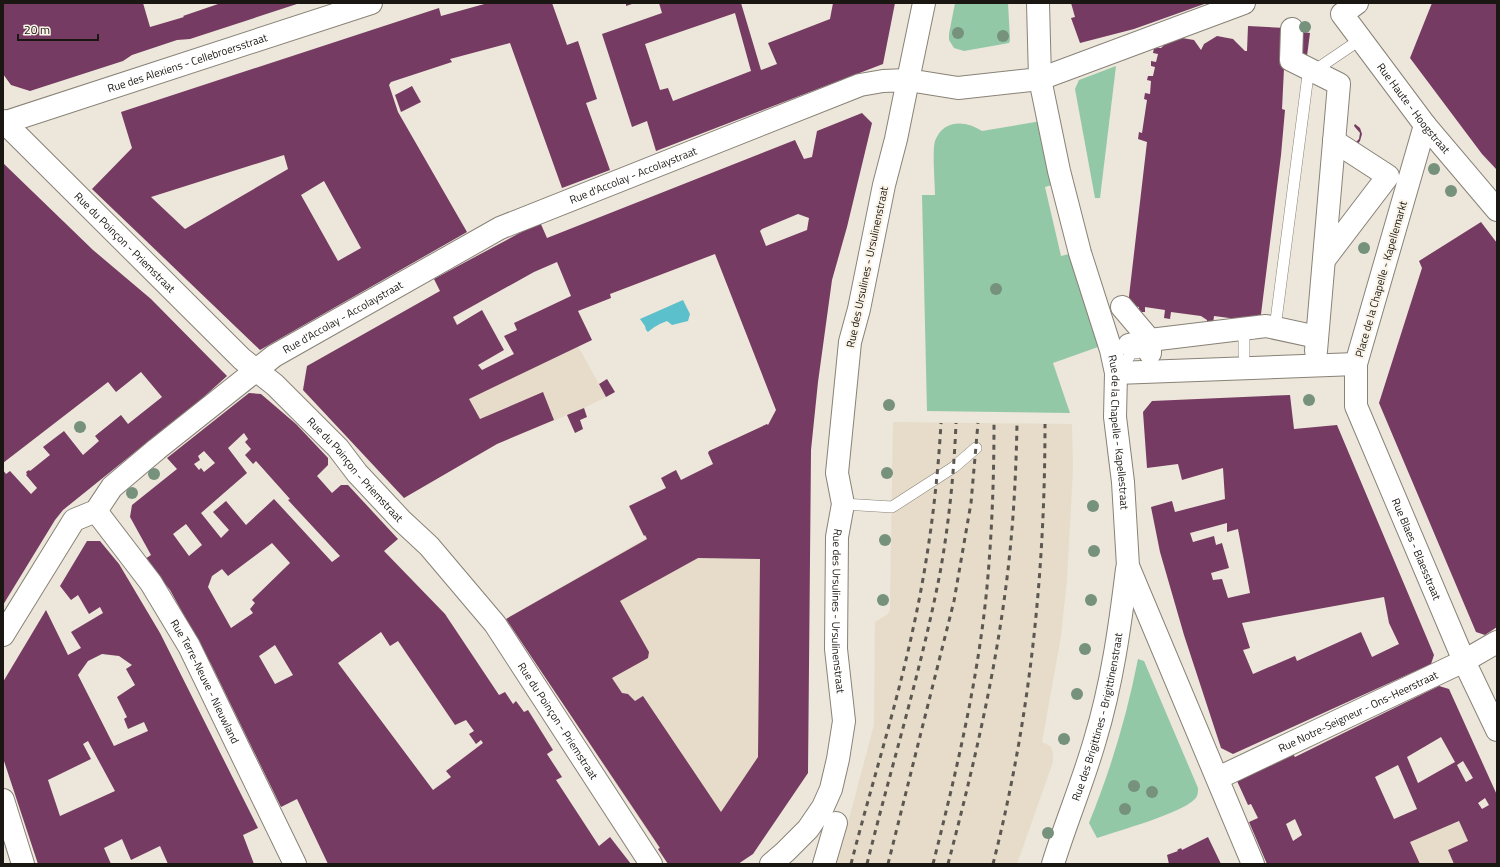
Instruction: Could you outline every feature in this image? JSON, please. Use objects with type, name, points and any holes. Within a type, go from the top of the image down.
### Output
[{"type":"street","name":"Rue des Alexiens - Cellebroersstraat","points":[[3,122],[371,3]]},
{"type":"street","name":"Rue des Ursulines - Ursulinenstraat","points":[[770,864],[786,852],[808,829],[823,807],[830,788],[844,721],[836,649],[836,537],[843,504],[836,473],[850,342],[859,308],[884,185],[896,139],[924,3]]},
{"type":"street","name":"Rue de la Chapelle - Kapellestraat","points":[[1038,3],[1040,79],[1058,171],[1080,254],[1111,350],[1116,373],[1116,416],[1123,482],[1128,566],[1253,864]]},
{"type":"street","name":"Rue d'Accolay - Accolaystraat","points":[[96,511],[112,488],[256,369],[274,356],[500,228],[860,85],[883,81],[908,80],[958,88],[1040,79],[1244,3]]},
{"type":"street","name":"Rue Haute - Hoogstraat","points":[[1345,7],[1361,39],[1425,125],[1497,210]]},
{"type":"street","points":[[1129,345],[1150,350],[1266,326],[1317,344],[1339,84],[1291,60],[1292,28]]},
{"type":"street","name":"Rue du Poinçon - Priemstraat","points":[[3,122],[231,348],[275,384],[338,448],[357,473],[401,520],[429,546],[495,624],[651,864]]},
{"type":"street","name":"Place de la Chapelle - Kapellemarkt","points":[[1116,373],[1356,364],[1425,125]]},
{"type":"street","points":[[1324,260],[1388,176],[1334,141]]},
{"type":"street","points":[[1122,307],[1150,350]]},
{"type":"street","name":"Rue Blaes - Blaesstraat","points":[[1356,364],[1356,406],[1464,661],[1497,730]]},
{"type":"street","points":[[3,635],[74,520],[96,511]]},
{"type":"street","name":"Rue Terre-Neuve - Nieuwland","points":[[96,511],[151,584],[189,646],[295,864]]},
{"type":"street","name":"Rue des Brigittines - Brigittinenstraat","points":[[1053,864],[1096,739],[1109,686],[1121,620],[1128,566]]},
{"type":"street","name":"Rue Notre-Seigneur - Ons-Heerstraat","points":[[1218,778],[1464,661],[1497,642]]},
{"type":"street","points":[[3,800],[23,864]]},
{"type":"street","points":[[824,864],[836,824]]},
{"type":"lane","points":[[1116,373],[1132,353],[1275,328],[1308,75],[1361,39]]},
{"type":"lane","points":[[1244,334],[1244,355]]},
{"type":"lane","points":[[843,504],[892,507],[954,467],[976,448]]},
{"type":"shaded area","points":[[440,291],[491,388],[578,346],[606,397],[584,408],[497,444],[404,498],[303,390],[307,366]]},
{"type":"shaded area","points":[[893,422],[1072,424],[1073,469],[1067,579],[1061,636],[1042,742],[1050,746],[1053,752],[1053,762],[1017,864],[837,864],[874,725],[875,622],[888,614],[890,610]]},
{"type":"shaded area","points":[[811,450],[808,773],[668,864],[658,849],[659,848],[506,619],[698,508]]},
{"type":"shaded area","points":[[1442,798],[1454,824],[1459,821],[1468,841],[1497,864],[1297,864]]},
{"type":"green space","points":[[955,3],[1008,3],[1009,43],[964,51],[954,48],[949,40],[949,34]]},
{"type":"green space","points":[[1116,66],[1100,198],[1095,198],[1075,89],[1079,80]]},
{"type":"green space","points":[[1041,121],[1052,185],[1045,187],[1061,256],[1069,254],[1098,347],[1053,363],[1070,413],[927,411],[922,195],[935,195],[935,141],[943,129],[949,125],[969,125],[982,131]]},
{"type":"green space","points":[[1138,659],[1144,661],[1198,788],[1198,794],[1195,799],[1177,810],[1097,838],[1089,823],[1118,742]]},
{"type":"water","points":[[683,300],[690,314],[688,321],[672,325],[667,321],[648,332],[646,330],[640,319]]},
{"type":"building","points":[[3,3],[143,3],[150,27],[184,17],[183,16],[221,3],[300,3],[190,39],[177,40],[132,55],[123,61],[30,91],[11,85],[3,74]]},
{"type":"building","points":[[488,3],[552,3],[567,45],[578,41],[597,99],[586,103],[610,170],[562,188],[510,43],[450,59],[452,62],[391,82],[389,85],[398,112],[467,232],[260,350],[92,189],[132,148],[121,112],[439,8],[441,16]],"holes":[[[284,155],[288,169],[185,229],[151,197]],[[324,181],[361,248],[338,261],[301,195]]]},
{"type":"building","points":[[626,3],[635,3],[626,6]]},
{"type":"building","points":[[659,3],[741,3],[761,70],[777,64],[768,43],[830,19],[833,3],[895,3],[883,64],[656,151],[647,121],[632,127],[602,34],[662,13]],"holes":[[[735,13],[751,71],[673,101],[668,88],[660,90],[645,44]]]},
{"type":"building","points":[[1071,3],[1207,3],[1134,29],[1080,43],[1071,18],[1075,17]]},
{"type":"building","points":[[1432,3],[1497,3],[1497,170],[1482,154],[1410,58]]},
{"type":"building","points":[[1248,26],[1286,28],[1282,109],[1285,110],[1281,155],[1260,322],[1214,316],[1213,324],[1207,323],[1207,320],[1201,316],[1171,312],[1170,319],[1164,318],[1165,310],[1145,307],[1145,312],[1139,312],[1139,307],[1128,305],[1147,142],[1138,139],[1139,132],[1142,133],[1147,100],[1144,99],[1145,93],[1150,94],[1151,81],[1147,80],[1148,76],[1153,76],[1155,67],[1151,66],[1151,61],[1156,62],[1158,54],[1153,53],[1154,48],[1161,48],[1170,39],[1176,37],[1194,40],[1201,50],[1204,44],[1217,36],[1233,39],[1245,51],[1247,51]]},
{"type":"building","points":[[1297,31],[1310,33],[1307,56],[1295,55]]},
{"type":"building","points":[[412,86],[421,102],[401,112],[395,95]]},
{"type":"building","points":[[862,113],[872,123],[847,227],[832,280],[818,382],[811,450],[808,773],[753,854],[738,864],[668,864],[658,849],[660,848],[506,619],[647,539],[629,506],[666,488],[661,478],[676,470],[681,480],[713,464],[708,453],[709,451],[767,424],[768,425],[776,410],[715,254],[610,294],[611,298],[578,311],[592,340],[469,399],[480,419],[543,392],[554,420],[497,444],[404,498],[303,390],[307,366],[440,291],[434,279],[540,222],[547,238],[795,140],[804,159],[812,157],[817,131]],"holes":[[[798,214],[809,218],[807,230],[766,246],[760,231]],[[557,262],[571,296],[514,323],[517,330],[504,336],[514,354],[482,370],[478,365],[504,350],[482,310],[457,325],[453,317],[534,272]],[[698,558],[760,559],[758,757],[721,812],[643,696],[635,701],[628,694],[622,693],[612,678],[648,658],[649,652],[620,601]]]},
{"type":"building","points":[[1355,124],[1360,128],[1362,134],[1357,145],[1354,144],[1359,139],[1360,133],[1354,126]]},
{"type":"building","points":[[3,163],[93,250],[151,299],[227,376],[177,421],[171,423],[63,510],[55,520],[3,605],[3,470],[6,474],[10,471],[31,494],[37,488],[26,475],[26,472],[29,470],[30,471],[50,455],[43,447],[64,431],[83,455],[99,441],[95,436],[121,415],[128,424],[162,397],[141,372],[116,392],[108,382],[3,463]]},
{"type":"building","points":[[1481,222],[1497,243],[1497,627],[1485,635],[1476,632],[1379,403],[1422,268],[1419,261]]},
{"type":"building","points":[[607,379],[615,392],[606,397],[599,384]]},
{"type":"building","points":[[249,393],[261,394],[296,424],[328,458],[328,465],[317,476],[332,493],[341,485],[348,485],[398,539],[384,551],[445,614],[499,695],[505,692],[513,704],[516,701],[524,712],[528,710],[553,750],[547,754],[562,777],[556,780],[599,846],[610,837],[631,864],[328,864],[297,799],[281,807],[211,664],[170,590],[145,559],[151,555],[130,517],[132,505],[177,469],[167,458]],"holes":[[[244,433],[248,439],[245,442],[251,449],[245,455],[253,464],[256,461],[290,499],[288,500],[340,556],[332,562],[274,499],[246,525],[226,501],[213,512],[229,530],[221,538],[201,513],[247,473],[228,448]],[[204,451],[215,463],[204,472],[201,468],[199,470],[194,464],[200,460],[198,456]],[[186,524],[202,545],[189,556],[173,534]],[[272,543],[290,563],[252,600],[255,603],[250,609],[253,613],[231,628],[208,587],[212,576],[222,569],[228,576]],[[381,632],[390,646],[398,641],[455,725],[466,720],[474,731],[469,734],[476,744],[481,740],[483,743],[446,771],[451,777],[433,790],[338,663]],[[275,645],[293,675],[275,684],[259,656]]]},
{"type":"building","points":[[1290,395],[1294,429],[1337,425],[1434,655],[1431,664],[1233,754],[1221,748],[1184,635],[1160,552],[1151,507],[1172,501],[1175,512],[1225,499],[1223,468],[1182,480],[1178,464],[1147,468],[1143,412],[1152,401]],"holes":[[[1227,523],[1227,532],[1238,529],[1250,593],[1228,598],[1222,579],[1213,580],[1211,573],[1229,568],[1222,543],[1216,545],[1214,536],[1193,542],[1190,533]],[[1384,597],[1389,623],[1399,644],[1372,657],[1361,632],[1297,661],[1295,656],[1253,674],[1243,650],[1250,648],[1242,623]]]},
{"type":"building","points":[[584,408],[587,417],[580,420],[583,429],[575,433],[567,415]]},
{"type":"building","points":[[87,541],[100,541],[119,564],[160,633],[258,828],[243,835],[254,864],[168,864],[160,846],[131,860],[122,839],[104,848],[111,864],[38,864],[3,758],[3,682],[46,610],[68,655],[81,648],[71,632],[103,613],[100,607],[89,614],[78,595],[71,600],[60,586]],"holes":[[[102,654],[119,656],[132,665],[126,669],[135,685],[117,697],[127,717],[124,719],[128,729],[144,722],[148,731],[114,746],[78,675],[88,661]],[[88,741],[115,791],[60,816],[48,780],[91,759],[83,744]]]},
{"type":"building","points":[[1439,686],[1449,689],[1497,795],[1497,864],[1454,864],[1448,850],[1468,841],[1459,821],[1410,842],[1420,864],[1267,864],[1249,822],[1258,818],[1251,804],[1248,805],[1237,781],[1293,754],[1295,757]],"holes":[[[1441,737],[1455,762],[1418,783],[1407,757]],[[1463,761],[1473,778],[1466,782],[1457,765]],[[1398,765],[1417,809],[1394,819],[1375,777]],[[1485,798],[1489,805],[1482,809],[1478,803]],[[1295,819],[1302,835],[1293,841],[1286,824]]]},
{"type":"building","points":[[1208,837],[1221,864],[1169,864],[1167,855],[1178,851],[1177,850],[1181,848],[1182,850]]},
{"type":"railway","points":[[851,864],[899,688],[918,603],[931,527],[941,423]]},
{"type":"railway","points":[[867,864],[915,683],[940,573],[951,498],[956,423]]},
{"type":"railway","points":[[888,864],[954,601],[971,503],[978,423]]},
{"type":"railway","points":[[933,864],[965,727],[983,622],[991,525],[994,423]]},
{"type":"railway","points":[[948,864],[982,726],[1001,621],[1012,525],[1017,423]]},
{"type":"railway","points":[[993,864],[1017,755],[1033,646],[1042,535],[1045,424]]}]
